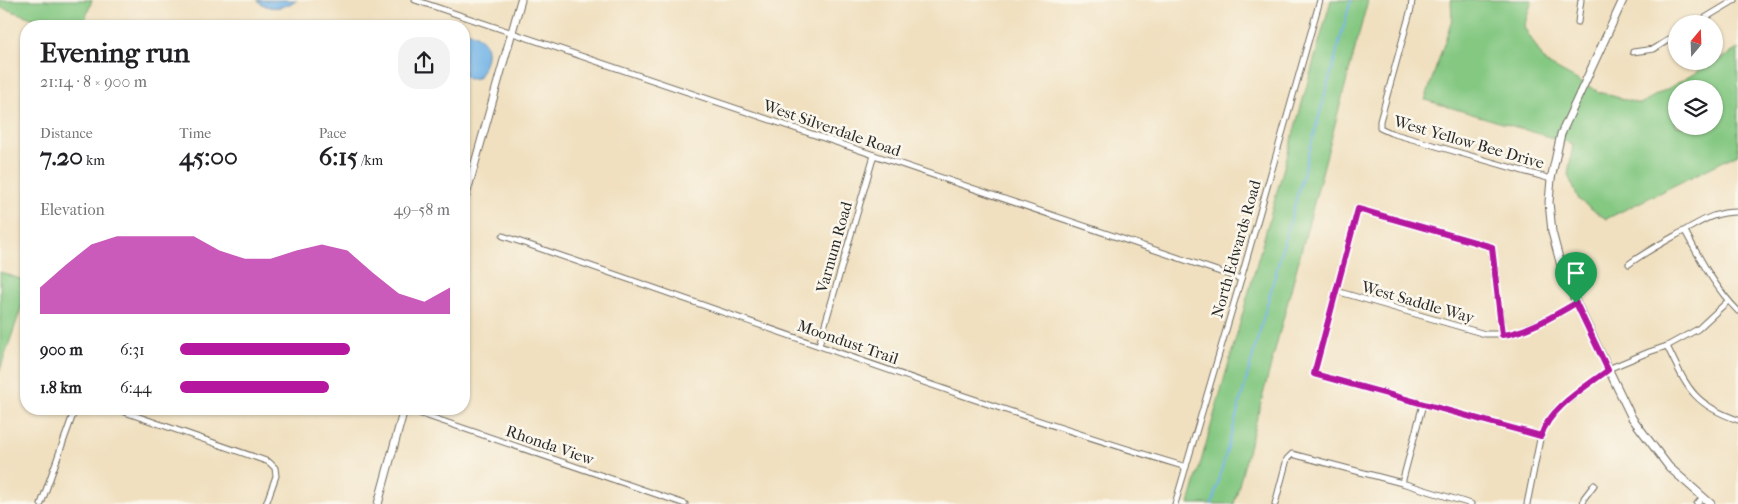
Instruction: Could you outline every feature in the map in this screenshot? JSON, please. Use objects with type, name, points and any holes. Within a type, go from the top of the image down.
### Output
[{"type":"street","name":"West Silverdale Road","points":[[414,0],[1242,279]]},
{"type":"street","points":[[470,180],[521,0]]},
{"type":"street","name":"North Edwards Road","points":[[1176,504],[1242,279],[1320,0]]},
{"type":"street","name":"West Yellow Bee Drive","points":[[1412,0],[1380,121],[1380,128],[1391,133],[1551,179]]},
{"type":"street","points":[[1578,22],[1580,0]]},
{"type":"street","points":[[1624,0],[1566,121],[1557,148],[1551,179],[1552,232],[1564,277],[1620,396],[1644,436],[1669,468],[1700,501],[1711,504]]},
{"type":"street","points":[[1709,15],[1734,0]]},
{"type":"street","points":[[1634,52],[1654,49],[1668,40]]},
{"type":"street","name":"Varnum Road","points":[[818,345],[874,155]]},
{"type":"street","points":[[1502,335],[1492,247],[1358,209],[1314,374],[1541,436]]},
{"type":"street","points":[[1629,264],[1645,252],[1685,231],[1701,220],[1728,212],[1738,212]]},
{"type":"street","points":[[1685,231],[1706,270],[1728,301],[1738,310]]},
{"type":"street","name":"Moondust Trail","points":[[503,236],[1085,438],[1186,468]]},
{"type":"street","name":"West Saddle Way","points":[[1336,291],[1485,334],[1502,335],[1512,334],[1534,325],[1576,303]]},
{"type":"street","points":[[1527,504],[1532,470],[1541,436],[1544,427],[1555,411],[1608,370],[1667,346],[1698,329],[1728,301]]},
{"type":"street","points":[[1667,346],[1693,394],[1719,413],[1738,420]]},
{"type":"street","points":[[1402,483],[1424,404]]},
{"type":"street","points":[[41,504],[73,415]]},
{"type":"street","points":[[133,415],[269,462],[275,468],[276,476],[266,504]]},
{"type":"street","points":[[378,504],[403,415]]},
{"type":"street","name":"Rhonda View","points":[[423,415],[685,504]]},
{"type":"street","points":[[1275,504],[1287,459],[1292,454],[1402,483],[1471,504]]},
{"type":"street","points":[[1583,504],[1584,498],[1594,485]]},
{"type":"green space","points":[[0,0],[92,0],[85,20],[38,20],[0,7]]},
{"type":"green space","points":[[1331,0],[1368,0],[1234,504],[1189,504]]},
{"type":"green space","points":[[1451,0],[1532,0],[1524,27],[1546,63],[1599,92],[1640,104],[1668,88],[1668,135],[1723,135],[1723,80],[1683,80],[1701,70],[1723,70],[1723,57],[1738,49],[1738,154],[1606,219],[1579,200],[1568,175],[1573,144],[1425,100],[1452,20]]},
{"type":"green space","points":[[0,272],[20,279],[20,312],[0,370]]},
{"type":"water","points":[[257,0],[297,0],[277,8],[266,6]]},
{"type":"water","points":[[470,32],[480,38],[487,49],[486,62],[478,78],[470,79]]},
{"type":"waterway","points":[[1212,504],[1351,0]]},
{"type":"route","points":[[1358,209],[1492,247],[1502,335],[1512,334],[1526,328],[1576,303],[1608,370],[1555,411],[1544,427],[1541,436],[1314,374],[1358,209]]}]
